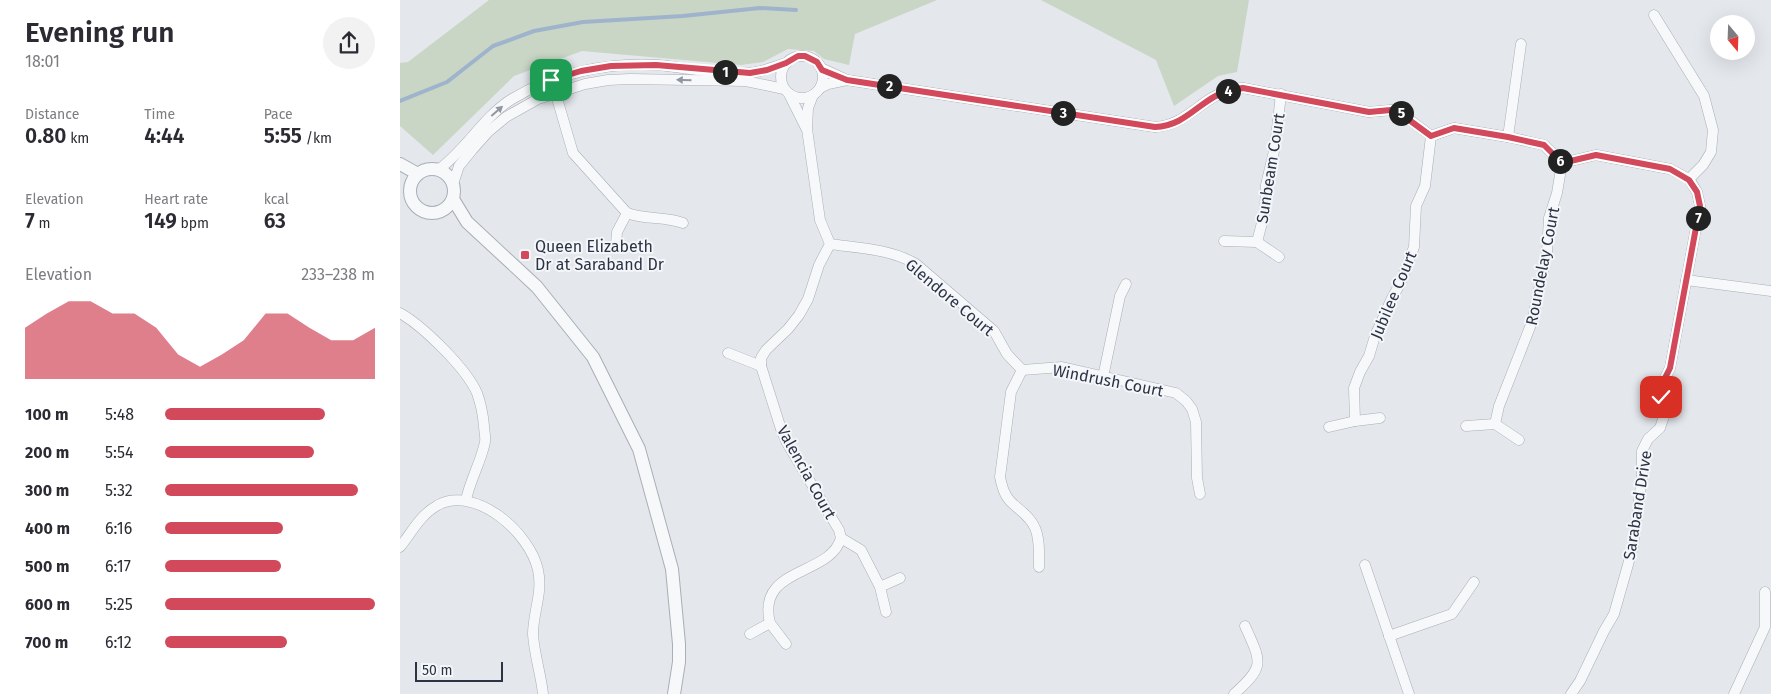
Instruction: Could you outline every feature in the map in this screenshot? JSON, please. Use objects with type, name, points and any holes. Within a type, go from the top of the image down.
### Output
[{"type":"street","points":[[821,68],[847,80],[1155,127],[1167,127],[1178,122],[1214,97],[1227,91],[1243,88],[1369,112],[1391,110],[1401,114],[1431,136],[1454,128],[1508,137],[1544,145],[1562,163],[1596,155],[1670,169],[1689,180],[1703,165],[1711,152],[1713,130],[1704,96],[1654,15]]},
{"type":"street","points":[[1508,137],[1520,44]]},
{"type":"street","points":[[410,188],[418,174],[424,171],[438,170],[457,155],[494,114],[511,100],[551,80],[581,71],[611,66],[656,65],[750,73],[767,70],[798,56],[805,56],[817,62],[821,68],[822,81],[808,108],[806,129],[820,220],[830,244],[819,265],[808,299],[799,315],[788,329],[766,350],[761,358],[761,366],[728,353]]},
{"type":"street","points":[[786,63],[782,69],[781,83],[806,129]]},
{"type":"street","points":[[453,184],[459,166],[488,132],[506,117],[530,103],[585,84],[630,79],[746,81],[787,91],[801,98],[828,84],[847,80]]},
{"type":"street","points":[[551,80],[573,153],[627,213],[636,216],[671,219],[683,223]]},
{"type":"street","name":"Sunbeam Court","points":[[1257,242],[1265,211],[1266,185],[1274,147],[1281,94]]},
{"type":"street","name":"Jubilee Court","points":[[1355,421],[1354,388],[1369,356],[1375,336],[1400,284],[1414,246],[1416,206],[1425,186],[1431,136]]},
{"type":"street","name":"Roundelay Court","points":[[1495,424],[1499,406],[1532,322],[1547,252],[1550,218],[1557,193],[1562,163]]},
{"type":"street","points":[[400,164],[418,174]]},
{"type":"street","points":[[400,172],[410,188],[414,203],[419,209],[434,213],[448,206],[453,199],[454,192],[450,178],[438,170]]},
{"type":"street","name":"Saraband Drive","points":[[1571,694],[1580,681],[1614,614],[1633,547],[1642,478],[1642,450],[1648,439],[1660,428],[1664,416],[1661,386],[1670,368],[1700,206],[1697,192],[1689,180]]},
{"type":"street","points":[[453,199],[467,222],[537,287],[593,357],[639,449],[672,569],[679,644],[679,662],[674,694]]},
{"type":"street","points":[[441,211],[467,222]]},
{"type":"street","points":[[616,244],[617,232],[627,213]]},
{"type":"street","name":"Sunbeam Court","points":[[1224,241],[1257,242],[1279,257]]},
{"type":"street","name":"Glendore Court","points":[[830,244],[891,252],[916,264],[994,331],[1007,354],[1022,370]]},
{"type":"street","points":[[1686,280],[1771,291]]},
{"type":"street","points":[[1103,377],[1120,296],[1126,284]]},
{"type":"street","points":[[400,313],[412,319],[426,332],[456,363],[476,391],[480,403],[485,440],[469,484],[466,500]]},
{"type":"street","name":"Valencia Court","points":[[761,366],[787,443],[840,530],[841,538],[861,550],[880,587],[886,612]]},
{"type":"street","name":"Windrush Court","points":[[1022,370],[1062,367],[1176,393],[1192,409],[1196,422],[1200,494]]},
{"type":"street","points":[[1022,370],[1011,392],[1000,477],[1003,490],[1010,501],[1030,519],[1036,528],[1039,567]]},
{"type":"street","points":[[1329,427],[1380,418]]},
{"type":"street","points":[[1466,426],[1495,424],[1519,440]]},
{"type":"street","points":[[400,547],[426,512],[439,504],[466,500],[490,510],[506,522],[531,552],[538,569],[540,592],[533,634],[543,694]]},
{"type":"street","points":[[786,644],[770,623],[768,603],[774,590],[782,582],[832,554],[838,547],[841,538]]},
{"type":"street","points":[[1366,565],[1408,694]]},
{"type":"street","points":[[880,587],[900,578]]},
{"type":"street","points":[[1389,636],[1452,614],[1474,582]]},
{"type":"street","points":[[1734,694],[1765,628],[1765,592]]},
{"type":"street","points":[[750,634],[770,623]]},
{"type":"street","points":[[1234,694],[1255,674],[1258,664],[1256,653],[1245,626]]},
{"type":"green space","points":[[489,0],[937,0],[855,34],[849,65],[824,59],[814,51],[788,49],[763,62],[741,65],[582,51],[514,76],[433,155],[400,126],[400,63],[408,62]]},
{"type":"green space","points":[[1041,0],[1249,0],[1237,72],[1218,76],[1174,106],[1156,60]]},
{"type":"waterway","points":[[400,101],[447,82],[493,46],[534,31],[583,22],[683,16],[760,8],[796,10]]},
{"type":"place","name":"Queen Elizabeth Dr at Saraband Dr","points":[[525,255]]},
{"type":"route","points":[[551,80],[581,71],[611,66],[656,65],[731,73],[750,73],[767,70],[798,56],[805,56],[817,62],[822,70],[847,80],[1155,127],[1167,127],[1178,122],[1214,97],[1227,91],[1243,88],[1369,112],[1391,110],[1401,114],[1431,136],[1454,128],[1544,145],[1562,163],[1596,155],[1670,169],[1689,180],[1697,192],[1700,206],[1670,368],[1661,386],[1661,397]]}]
